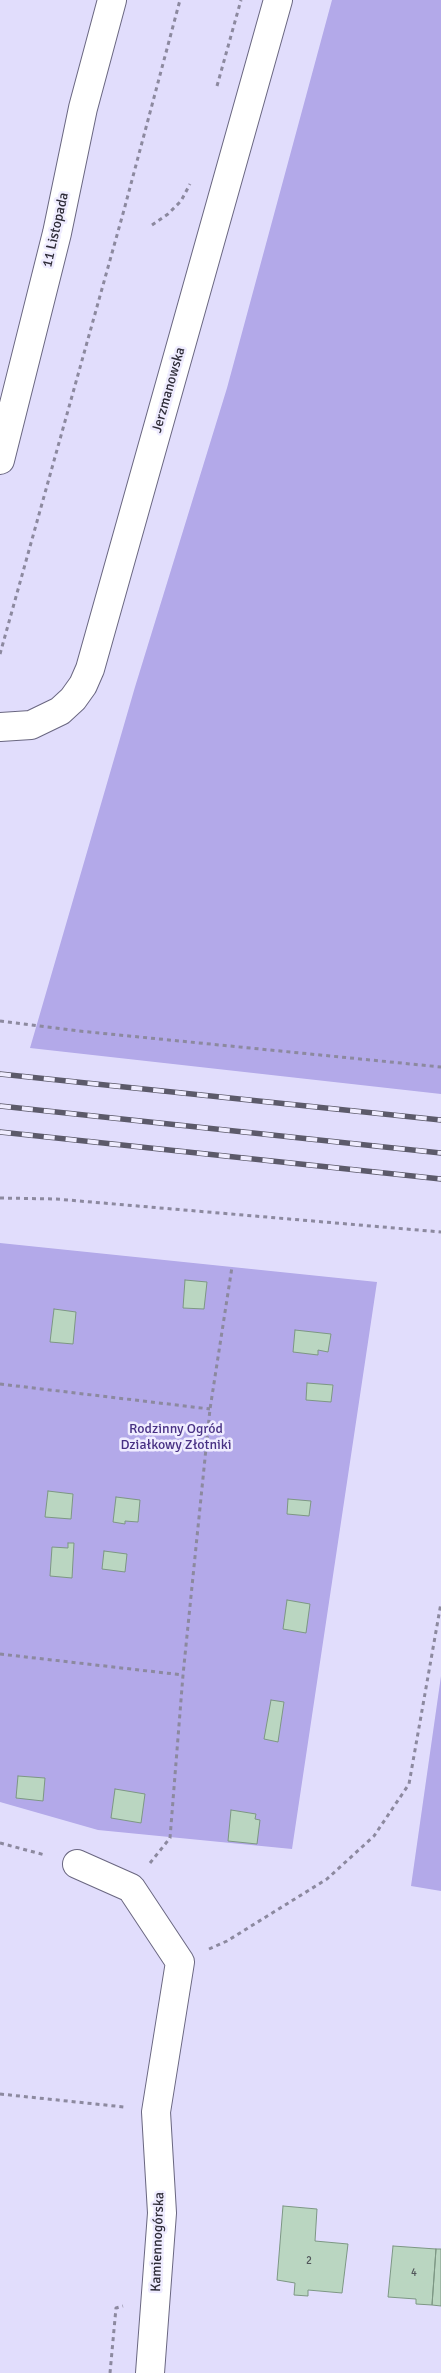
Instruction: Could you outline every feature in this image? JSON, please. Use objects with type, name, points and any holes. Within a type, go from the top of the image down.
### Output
[{"type":"street","points":[[104,0],[104,28]]},
{"type":"street","name":"11 Listopada","points":[[0,460],[57,233],[83,108],[112,0]]},
{"type":"street","name":"Jerzmanowska","points":[[0,727],[31,725],[60,711],[73,699],[83,685],[90,669],[278,0]]},
{"type":"street","points":[[77,1864],[131,1888],[180,1962]]},
{"type":"street","name":"Kamiennogórska","points":[[150,2373],[162,2213],[156,2112],[180,1962]]},
{"type":"path","points":[[0,654],[124,210],[180,0]]},
{"type":"path","points":[[216,92],[241,0]]},
{"type":"path","points":[[152,225],[168,214],[181,201],[193,175]]},
{"type":"path","points":[[0,1021],[79,1031],[441,1067]]},
{"type":"path","points":[[0,1198],[56,1199],[441,1232]]},
{"type":"path","points":[[170,1838],[183,1675],[210,1409],[232,1267]]},
{"type":"path","points":[[0,1384],[210,1409]]},
{"type":"path","points":[[180,1962],[227,1941],[327,1879],[374,1836],[409,1784],[441,1603]]},
{"type":"path","points":[[0,1654],[183,1675]]},
{"type":"path","points":[[0,1843],[77,1864]]},
{"type":"path","points":[[0,2094],[156,2112]]},
{"type":"green space","points":[[332,0],[441,0],[441,1094],[30,1048],[135,687],[227,388]]},
{"type":"green space","name":"Rodzinny Ogród Działkowy Złotniki","points":[[0,1243],[377,1282],[292,1849],[98,1830],[0,1802]]},
{"type":"green space","points":[[441,1676],[441,1891],[411,1886]]},
{"type":"building","points":[[185,1280],[207,1282],[204,1309],[183,1308]]},
{"type":"building","points":[[54,1309],[76,1312],[73,1344],[50,1342]]},
{"type":"building","points":[[295,1330],[331,1334],[328,1352],[318,1350],[318,1355],[293,1352]]},
{"type":"building","points":[[307,1383],[333,1385],[331,1402],[306,1400]]},
{"type":"building","points":[[48,1491],[73,1494],[71,1519],[45,1517]]},
{"type":"building","points":[[116,1497],[140,1500],[138,1522],[125,1521],[125,1524],[113,1522]]},
{"type":"building","points":[[288,1499],[311,1501],[309,1516],[287,1514]]},
{"type":"building","points":[[68,1543],[74,1543],[72,1578],[50,1576],[52,1547],[68,1548]]},
{"type":"building","points":[[104,1551],[127,1554],[125,1572],[102,1569]]},
{"type":"building","points":[[287,1600],[310,1604],[306,1633],[283,1629]]},
{"type":"building","points":[[271,1700],[284,1702],[278,1742],[264,1739]]},
{"type":"building","points":[[18,1776],[45,1778],[43,1801],[16,1798]]},
{"type":"building","points":[[115,1789],[145,1794],[141,1823],[111,1818]]},
{"type":"building","points":[[231,1810],[256,1814],[255,1819],[260,1820],[257,1844],[228,1841]]},
{"type":"building","points":[[283,2206],[317,2209],[315,2241],[348,2244],[342,2293],[308,2290],[308,2296],[294,2295],[295,2283],[277,2280]]},
{"type":"building","points":[[393,2246],[436,2249],[432,2305],[416,2304],[416,2299],[388,2297]]},
{"type":"building","points":[[436,2249],[441,2249],[441,2306],[432,2305]]},
{"type":"railway","points":[[0,1074],[441,1120]]},
{"type":"railway","points":[[0,1106],[441,1153]]},
{"type":"railway","points":[[0,1132],[441,1179]]}]
